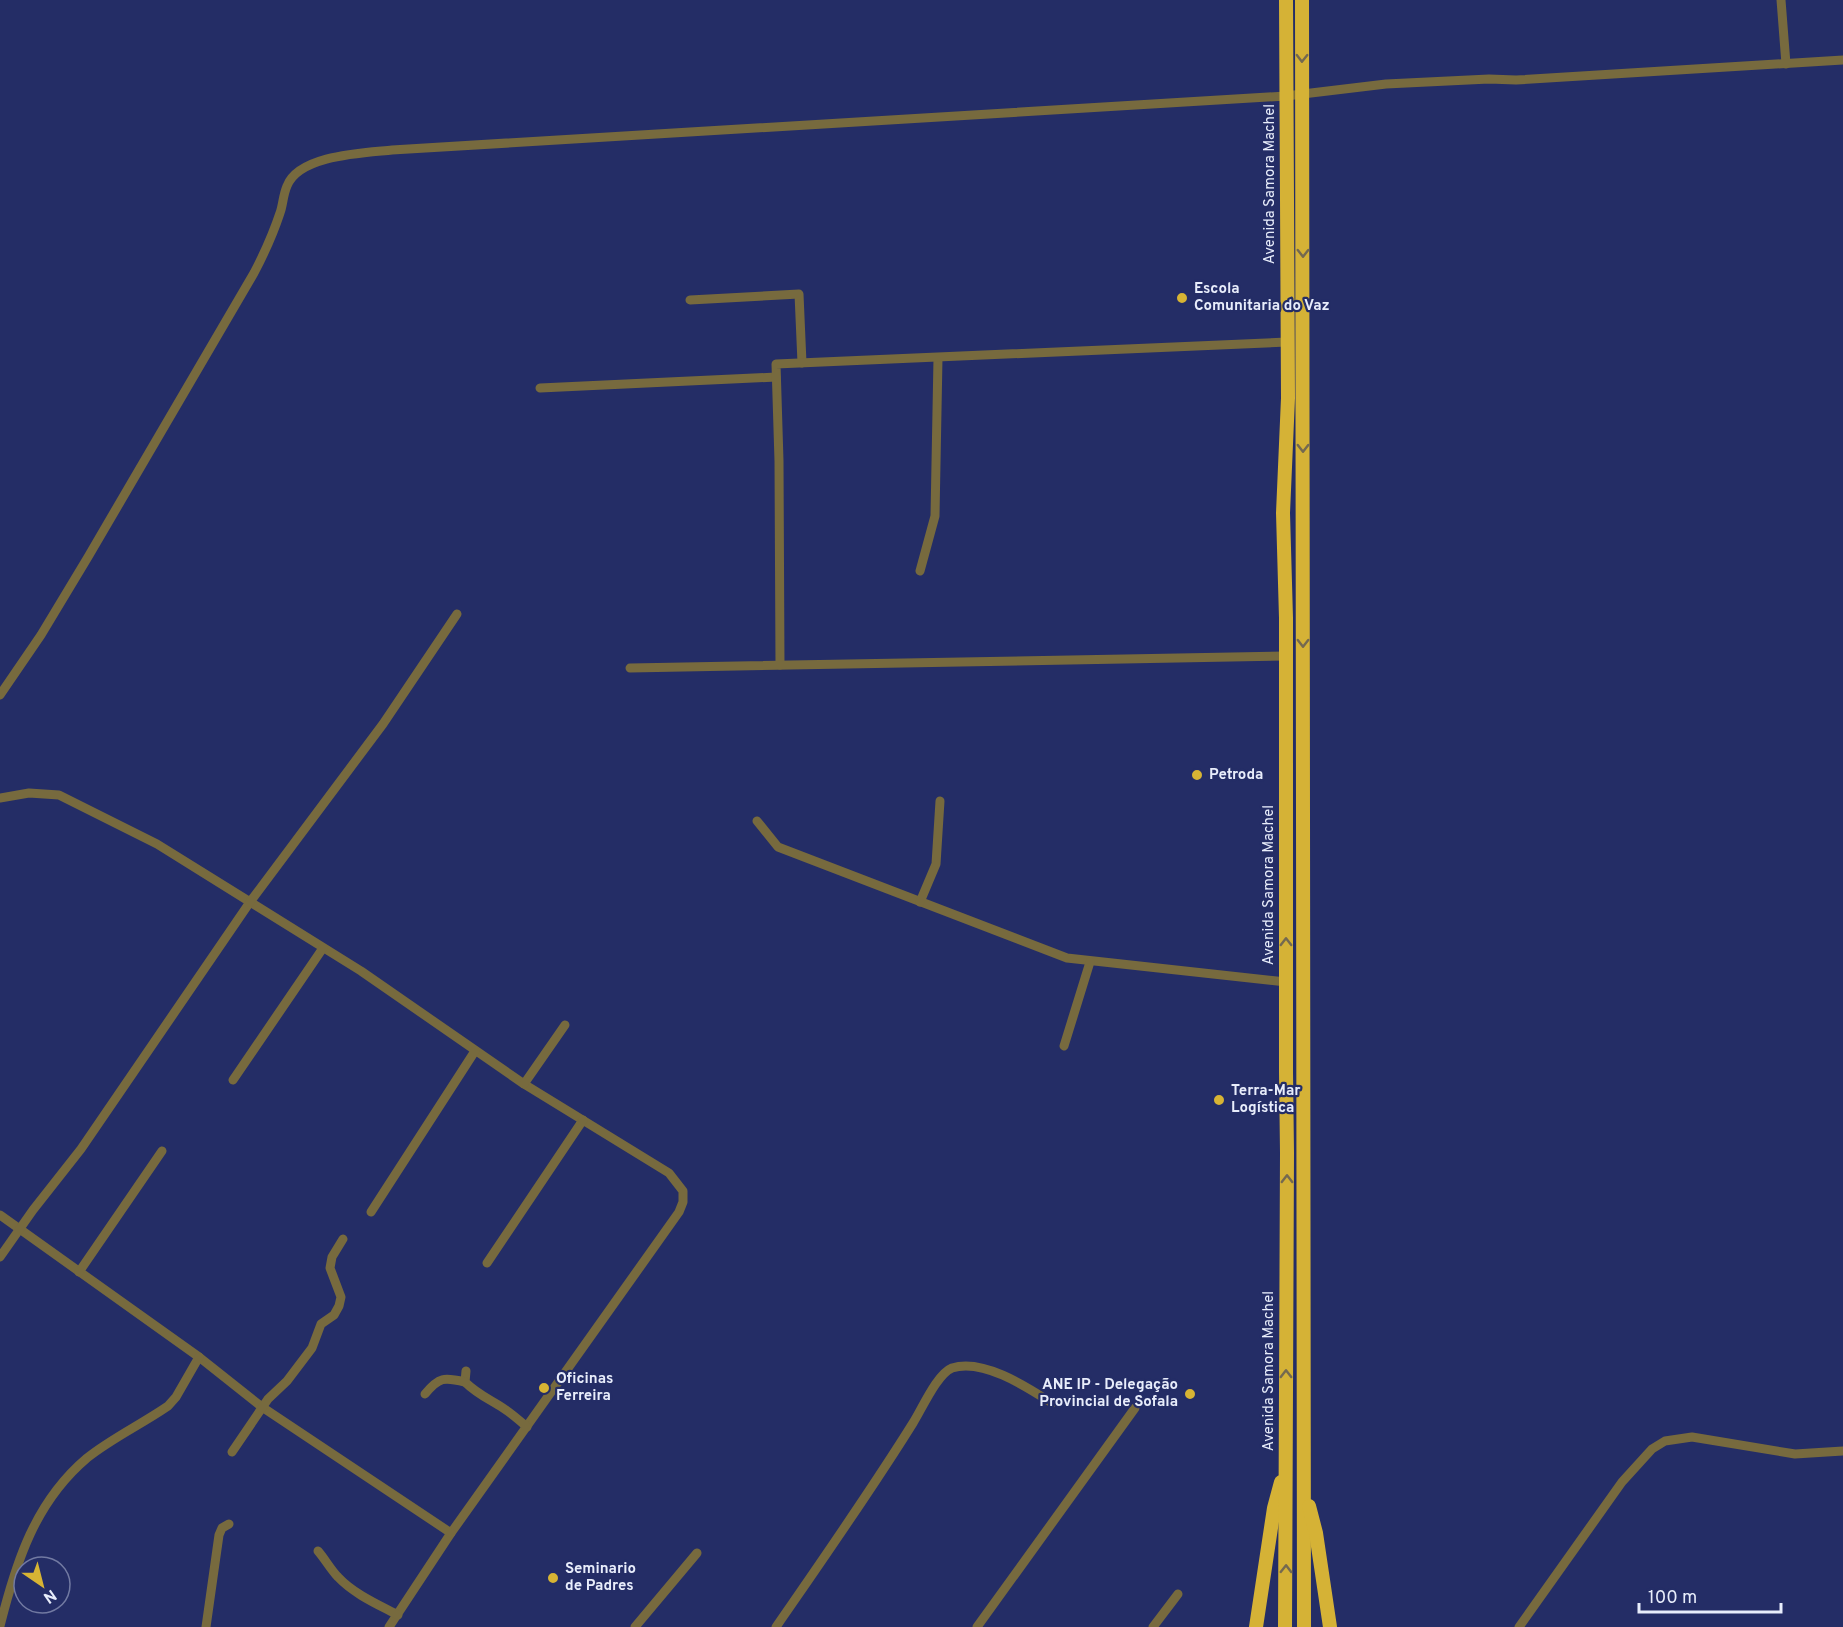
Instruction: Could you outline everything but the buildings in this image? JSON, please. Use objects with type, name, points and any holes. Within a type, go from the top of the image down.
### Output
[{"type":"highway","name":"Avenida Samora Machel","points":[[1285,1627],[1287,1517],[1285,1470],[1286,656],[1283,513],[1288,399],[1286,0]]},
{"type":"highway","points":[[1302,0],[1304,1627]]},
{"type":"highway","points":[[1256,1627],[1274,1508],[1285,1470]]},
{"type":"highway","points":[[1305,1487],[1316,1533],[1330,1627]]},
{"type":"street","points":[[1781,0],[1786,64]]},
{"type":"street","points":[[0,695],[82,567],[254,273],[276,226],[287,186],[295,175],[306,167],[333,158],[392,150],[1302,95],[1386,84],[1489,79],[1516,80],[1843,60]]},
{"type":"street","points":[[690,300],[799,294],[802,363]]},
{"type":"street","points":[[780,665],[776,364],[1287,342]]},
{"type":"street","points":[[920,571],[935,516],[938,358]]},
{"type":"street","points":[[540,388],[776,377]]},
{"type":"street","points":[[0,1257],[94,1130],[250,903],[383,724],[457,614]]},
{"type":"street","points":[[630,668],[1286,656]]},
{"type":"street","points":[[0,798],[29,794],[63,796],[157,844],[361,971],[524,1084],[669,1173],[684,1191],[679,1212],[452,1533],[389,1627]]},
{"type":"street","points":[[920,902],[936,864],[940,801]]},
{"type":"street","points":[[757,821],[778,847],[1067,958],[1286,982]]},
{"type":"street","points":[[233,1080],[323,948]]},
{"type":"street","points":[[1064,1046],[1090,962]]},
{"type":"street","points":[[524,1084],[565,1025]]},
{"type":"street","points":[[371,1212],[475,1051]]},
{"type":"street","points":[[487,1263],[583,1120]]},
{"type":"street","points":[[79,1272],[162,1151]]},
{"type":"street","points":[[0,1215],[199,1357],[262,1407],[452,1533]]},
{"type":"street","points":[[232,1452],[262,1407],[312,1348],[321,1324],[334,1315],[339,1306],[341,1297],[330,1268],[332,1257],[342,1239]]},
{"type":"street","points":[[0,1626],[20,1556],[49,1500],[62,1481],[106,1445],[168,1406],[176,1397],[199,1357]]},
{"type":"street","points":[[776,1627],[885,1468],[938,1381],[950,1369],[965,1366],[984,1367],[1052,1403]]},
{"type":"street","points":[[465,1382],[466,1371]]},
{"type":"street","points":[[425,1394],[435,1382],[442,1379],[465,1382],[483,1397],[504,1408],[527,1426]]},
{"type":"street","points":[[977,1627],[1135,1408]]},
{"type":"street","points":[[1519,1627],[1622,1482],[1652,1449],[1665,1441],[1692,1437],[1795,1454],[1843,1451]]},
{"type":"street","points":[[206,1627],[219,1535],[222,1528],[229,1524]]},
{"type":"street","points":[[318,1551],[347,1585],[363,1597],[398,1615]]},
{"type":"street","points":[[635,1627],[697,1553]]},
{"type":"street","points":[[1154,1627],[1178,1594]]},
{"type":"place","name":"Escola Comunitaria do Vaz","points":[[1182,298]]},
{"type":"place","name":"Petroda","points":[[1197,775]]},
{"type":"place","name":"Terra-Mar Logística","points":[[1219,1100]]},
{"type":"place","name":"Oficinas Ferreira","points":[[544,1388]]},
{"type":"place","name":"ANE IP - Delegação Provincial de Sofala","points":[[1190,1394]]},
{"type":"place","name":"Seminario de Padres","points":[[553,1578]]}]
